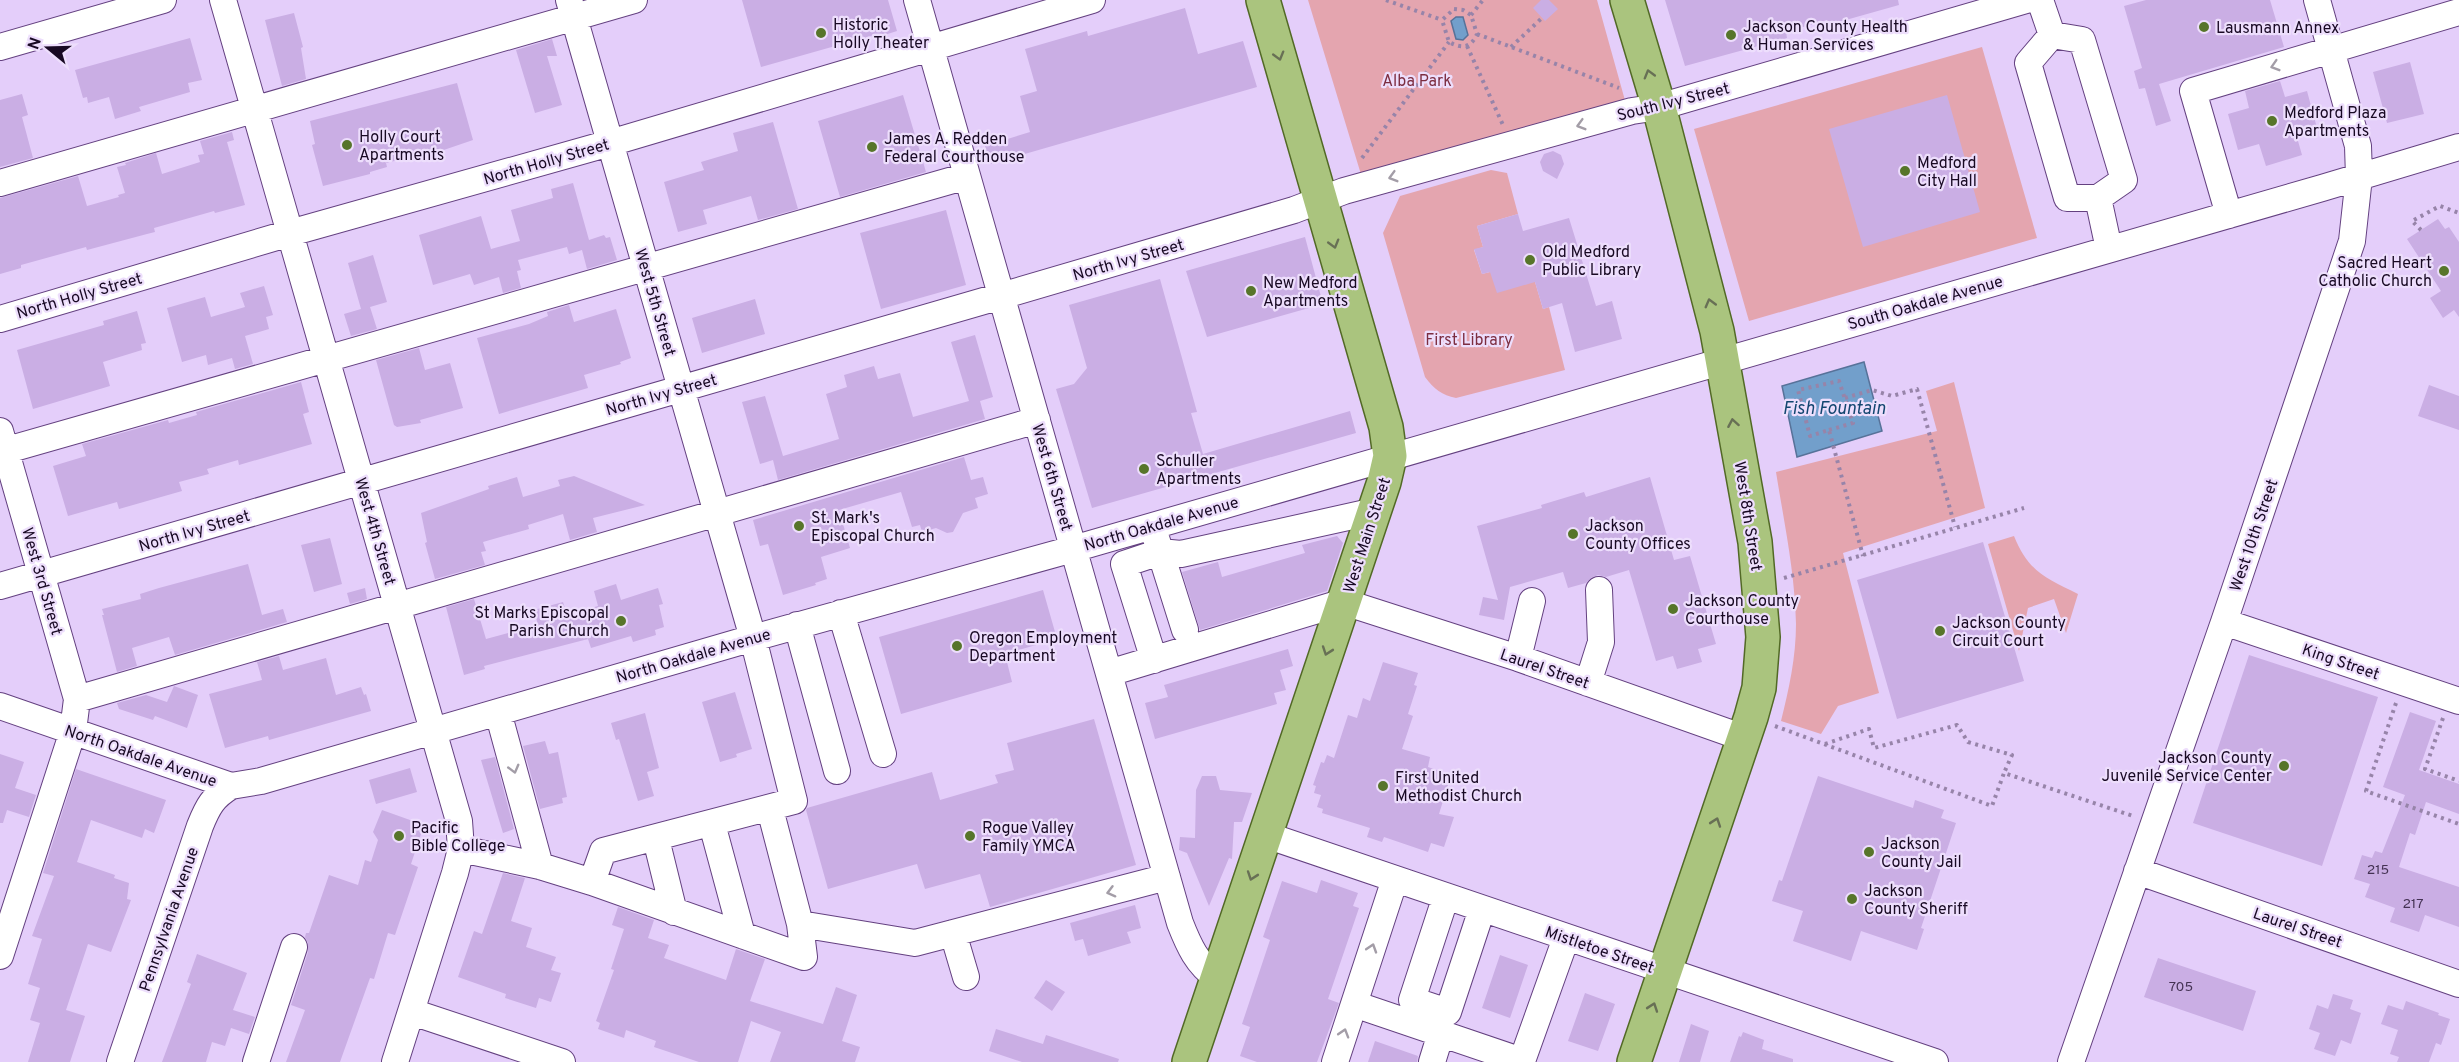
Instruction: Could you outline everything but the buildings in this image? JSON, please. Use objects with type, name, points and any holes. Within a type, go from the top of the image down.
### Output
[{"type":"main road","name":"West Main Street","points":[[1189,1062],[1375,511],[1390,456],[1386,427],[1263,0]]},
{"type":"main road","name":"West 8th Street","points":[[1627,0],[1659,108],[1717,331],[1760,585],[1763,637],[1759,688],[1748,727],[1634,1062]]},
{"type":"street","points":[[0,47],[163,0]]},
{"type":"street","name":"West 4th Street","points":[[223,0],[459,821],[461,849],[395,1062]]},
{"type":"street","points":[[0,183],[255,109],[572,9],[634,0]]},
{"type":"street","name":"West 6th Street","points":[[917,0],[1167,877],[1189,947],[1204,969],[1217,978]]},
{"type":"street","name":"North Holly Street","points":[[0,319],[290,233],[610,143],[1092,0]]},
{"type":"street","name":"South Ivy Street","points":[[1321,200],[1367,184],[1632,111],[1659,108],[1970,8],[2026,0]]},
{"type":"street","points":[[2040,0],[2052,35]]},
{"type":"street","name":"West 10th Street","points":[[2071,1062],[2224,622],[2352,241],[2359,177],[2358,146],[2317,0]]},
{"type":"street","name":"West 5th Street","points":[[572,9],[753,638],[794,801],[770,809]]},
{"type":"street","points":[[2229,215],[2193,91],[2459,12]]},
{"type":"street","points":[[2052,35],[2082,40],[2124,180],[2098,198],[2067,198],[2028,63],[2052,35]]},
{"type":"street","name":"South Oakdale Avenue","points":[[1390,456],[2459,147]]},
{"type":"street","points":[[2,444],[326,359],[967,176]]},
{"type":"street","points":[[2098,198],[2109,249]]},
{"type":"street","name":"North Ivy Street","points":[[0,586],[1001,296],[1294,210],[1321,200]]},
{"type":"street","points":[[77,699],[1036,420]]},
{"type":"street","name":"West 3rd Street","points":[[0,956],[77,716],[77,699],[2,444]]},
{"type":"street","name":"North Oakdale Avenue","points":[[0,706],[231,786],[261,782],[797,625],[1073,549],[1390,456]]},
{"type":"street","points":[[1154,660],[1124,564],[1160,552],[1181,554],[1375,511]]},
{"type":"street","points":[[1152,526],[1185,630]]},
{"type":"street","points":[[1588,683],[1601,642],[1599,590]]},
{"type":"street","points":[[1518,658],[1533,601]]},
{"type":"street","points":[[1109,673],[1344,602]]},
{"type":"street","name":"Laurel Street","points":[[1344,602],[1588,683],[1748,727]]},
{"type":"street","points":[[841,614],[884,754]]},
{"type":"street","name":"King Street","points":[[2224,622],[2455,699]]},
{"type":"street","points":[[797,625],[837,771]]},
{"type":"street","points":[[498,712],[540,866]]},
{"type":"street","name":"Pennsylvania Avenue","points":[[120,1062],[206,810],[217,794],[231,786]]},
{"type":"street","points":[[461,849],[540,866],[592,882],[804,957],[800,924],[770,809],[603,851],[592,882]]},
{"type":"street","points":[[712,824],[741,935]]},
{"type":"street","name":"Mistletoe Street","points":[[1266,835],[1935,1062]]},
{"type":"street","points":[[656,839],[674,912]]},
{"type":"street","name":"Laurel Street","points":[[2138,871],[2459,984]]},
{"type":"street","points":[[800,924],[915,943],[1167,877]]},
{"type":"street","points":[[1335,1062],[1395,879]]},
{"type":"street","points":[[1446,896],[1412,1000],[1448,1012],[1482,909]]},
{"type":"street","points":[[953,933],[966,977]]},
{"type":"street","points":[[1354,1004],[1524,1062],[1566,938]]},
{"type":"street","points":[[256,1062],[294,947]]},
{"type":"street","points":[[412,1012],[562,1062]]},
{"type":"street","points":[[1432,1062],[1441,1033]]},
{"type":"path","points":[[1386,0],[1442,20]]},
{"type":"path","points":[[1471,15],[1483,0]]},
{"type":"path","points":[[1454,9],[1463,10],[1471,15],[1478,34],[1474,42],[1458,47],[1449,42],[1442,20],[1454,9]]},
{"type":"path","points":[[1511,47],[1542,18]]},
{"type":"path","points":[[1478,34],[1619,88]]},
{"type":"path","points":[[1362,158],[1449,42]]},
{"type":"path","points":[[1467,46],[1507,134]]},
{"type":"path","points":[[2421,230],[2412,221],[2440,206],[2459,213]]},
{"type":"path","points":[[1839,381],[1853,423],[1829,430],[1810,435],[1798,390],[1839,381]]},
{"type":"path","points":[[1845,398],[1872,390],[1892,396],[1917,389],[1954,527]]},
{"type":"path","points":[[1829,430],[1863,556]]},
{"type":"path","points":[[1760,585],[2024,508]]},
{"type":"path","points":[[2403,682],[2366,791],[2459,824]]},
{"type":"path","points":[[2455,699],[2426,769],[2459,781]]},
{"type":"path","points":[[1748,727],[1824,744],[1992,806],[2012,755],[1968,742],[1957,725],[1874,748],[1869,729],[1824,744]]},
{"type":"path","points":[[2004,773],[2154,823]]},
{"type":"green space","name":"Alba Park","points":[[1308,0],[1597,0],[1626,104],[1363,181]]},
{"type":"green space","points":[[1982,47],[2037,238],[1749,321],[1694,129]]},
{"type":"green space","name":"First Library","points":[[1491,170],[1507,173],[1518,214],[1477,226],[1483,247],[1474,250],[1482,274],[1490,272],[1535,282],[1543,309],[1549,307],[1565,370],[1456,398],[1439,391],[1425,377],[1383,233],[1400,196]]},
{"type":"green space","points":[[1954,382],[1985,508],[1843,553],[1879,693],[1838,706],[1821,734],[1781,721],[1792,673],[1796,624],[1791,567],[1776,472],[1937,431],[1926,391]]},
{"type":"green space","points":[[2014,536],[2025,558],[2032,566],[2047,578],[2078,594],[2066,633],[2054,599],[2028,608],[2019,651],[1988,544]]},
{"type":"water","points":[[1456,17],[1463,17],[1468,35],[1463,40],[1456,39],[1451,21]]},
{"type":"water","name":"Fish Fountain","points":[[1864,362],[1882,431],[1797,457],[1782,386]]},
{"type":"place","name":"Lausmann Annex","points":[[2204,27]]},
{"type":"place","name":"Historic Holly Theater","points":[[821,33]]},
{"type":"place","name":"Jackson County Health & Human Services","points":[[1731,35]]},
{"type":"place","name":"Medford Plaza Apartments","points":[[2272,121]]},
{"type":"place","name":"Holly Court Apartments","points":[[347,145]]},
{"type":"place","name":"James A. Redden Federal Courthouse","points":[[872,147]]},
{"type":"place","name":"Medford City Hall","points":[[1905,171]]},
{"type":"place","name":"Old Medford Public Library","points":[[1530,260]]},
{"type":"place","name":"Sacred Heart Catholic Church","points":[[2444,271]]},
{"type":"place","name":"New Medford Apartments","points":[[1251,291]]},
{"type":"place","name":"Schuller Apartments","points":[[1144,469]]},
{"type":"place","name":"St. Mark's Episcopal Church","points":[[799,526]]},
{"type":"place","name":"Jackson County Offices","points":[[1573,534]]},
{"type":"place","name":"Jackson County Courthouse","points":[[1673,609]]},
{"type":"place","name":"St Marks Episcopal Parish Church","points":[[621,621]]},
{"type":"place","name":"Jackson County Circuit Court","points":[[1940,631]]},
{"type":"place","name":"Oregon Employment Department","points":[[957,646]]},
{"type":"place","name":"Jackson County Juvenile Service Center","points":[[2284,766]]},
{"type":"place","name":"First United Methodist Church","points":[[1383,786]]},
{"type":"place","name":"Pacific Bible College","points":[[399,836]]},
{"type":"place","name":"Rogue Valley Family YMCA","points":[[970,836]]},
{"type":"place","name":"Jackson County Jail","points":[[1869,852]]},
{"type":"place","name":"Jackson County Sheriff","points":[[1852,899]]}]
